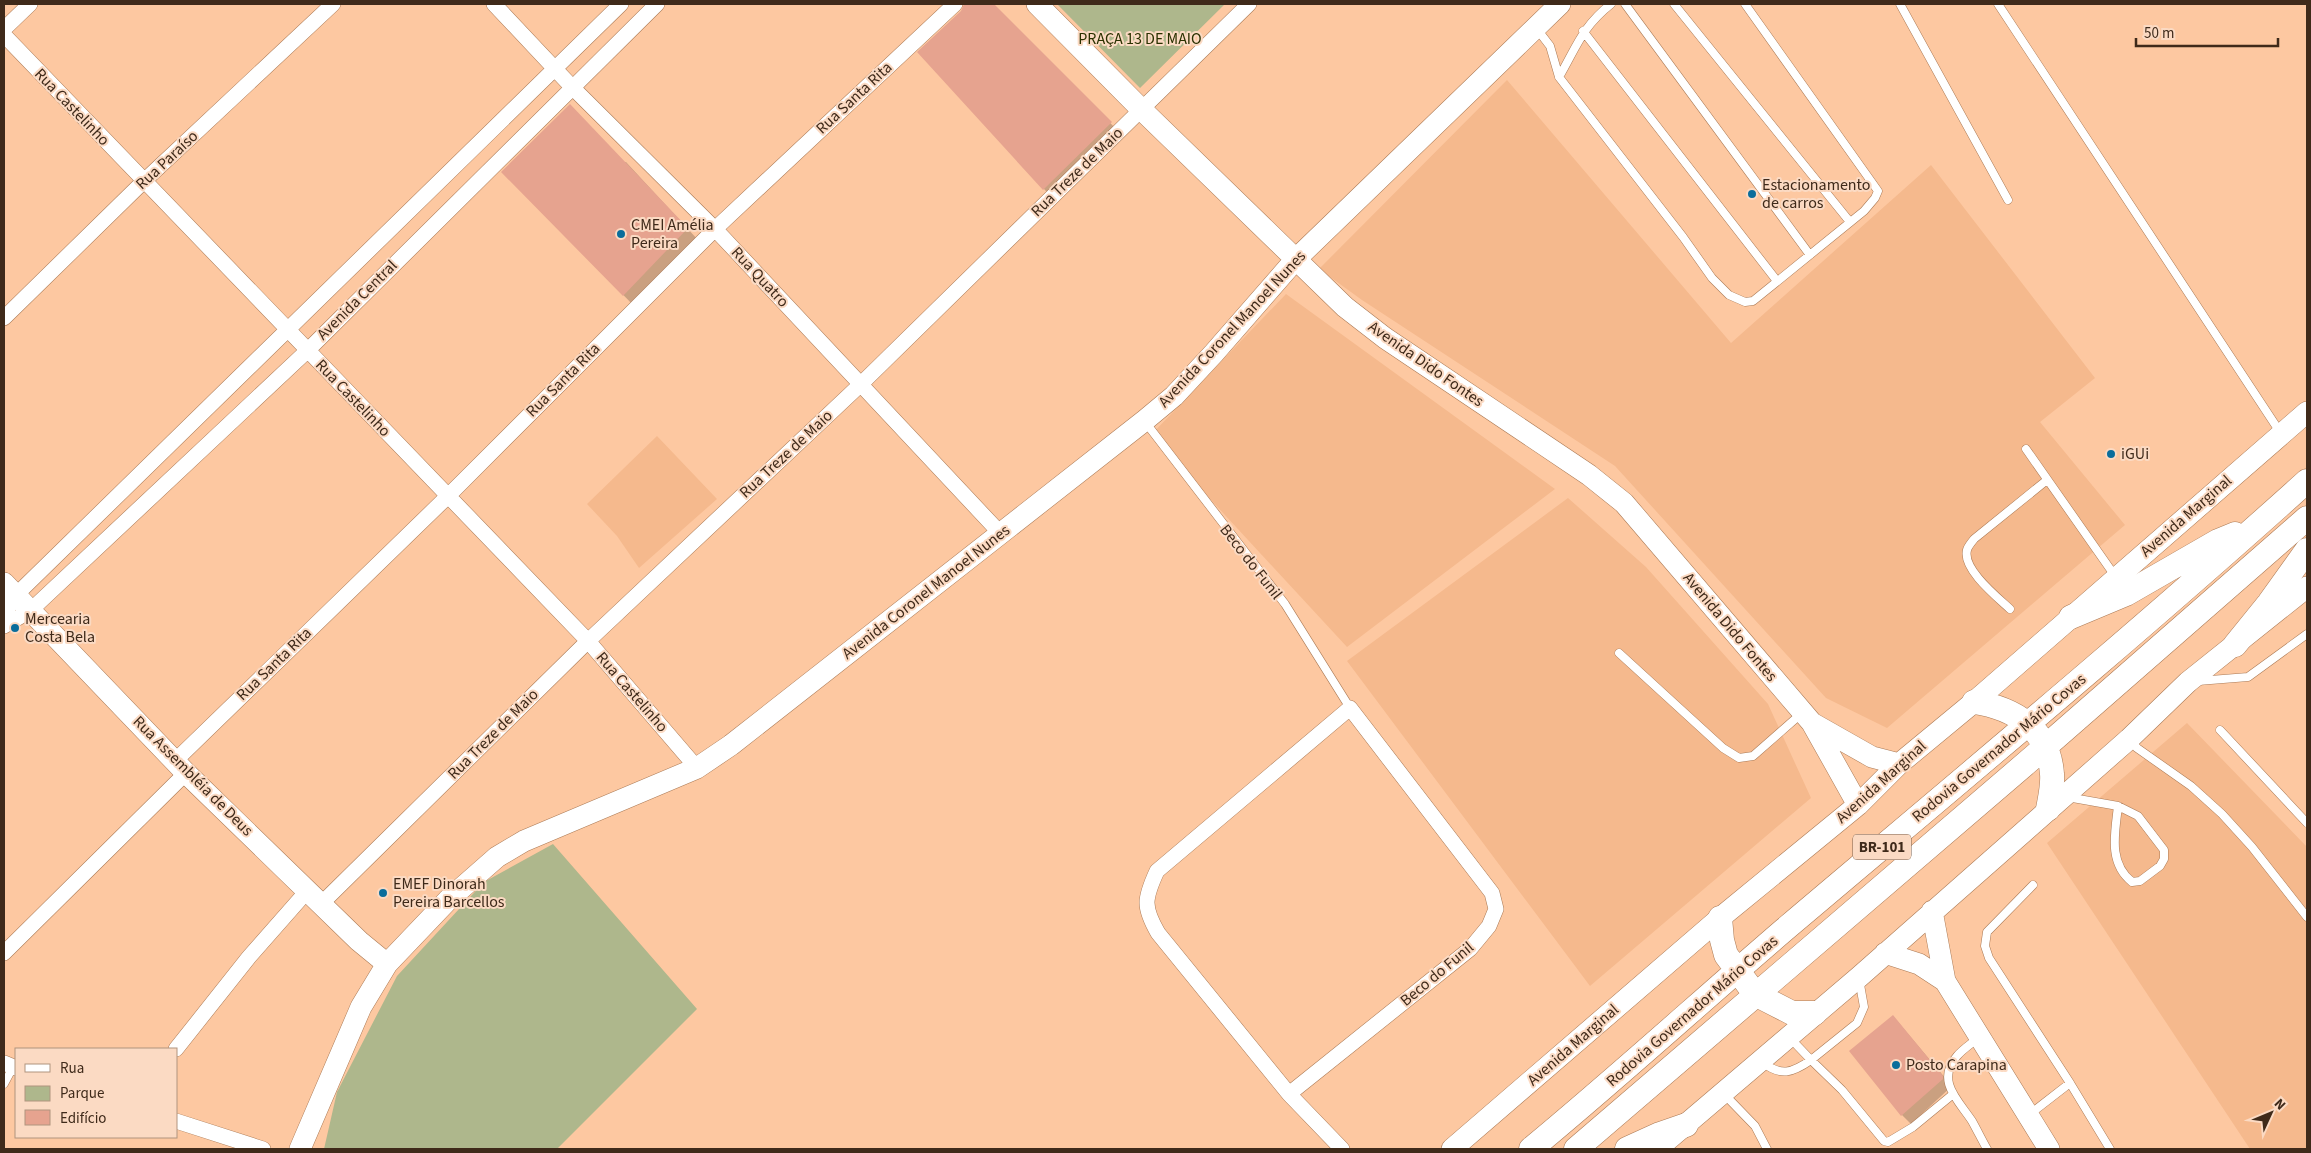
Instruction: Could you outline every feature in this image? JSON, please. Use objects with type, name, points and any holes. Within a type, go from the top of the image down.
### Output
[{"type":"main road","name":"Rodovia Governador Mário Covas","points":[[1531,1149],[1598,1094],[1736,971],[2028,724],[2258,526],[2307,481]]},
{"type":"main road","name":"Rodovia Governador Mário Covas","points":[[1576,1149],[2046,747],[2307,518]]},
{"type":"main road","points":[[2071,617],[2126,594],[2218,541],[2258,526]]},
{"type":"main road","points":[[2235,644],[2269,603],[2307,550]]},
{"type":"main road","points":[[1974,702],[2002,708],[2028,724],[2046,747],[2053,776],[2056,803]]},
{"type":"main road","points":[[1720,918],[1726,956],[1755,994],[1792,1013],[1815,1014]]},
{"type":"main road","points":[[1627,1149],[1686,1125]]},
{"type":"street","points":[[4,29],[30,4]]},
{"type":"street","name":"Rua Paraíso","points":[[4,318],[144,181],[333,4]]},
{"type":"street","name":"Rua Quatro","points":[[494,4],[572,86],[715,229],[1001,534]]},
{"type":"street","name":"Avenida Central","points":[[4,614],[10,589],[288,331],[621,4]]},
{"type":"street","name":"Avenida Central","points":[[4,626],[31,610],[307,351],[572,86],[657,4]]},
{"type":"street","name":"Rua Santa Rita","points":[[4,953],[181,767],[715,229],[955,4]]},
{"type":"street","name":"Avenida Dido Fontes","points":[[1037,4],[1141,109],[1345,307],[1385,338],[1589,475],[1624,504],[1808,717],[1858,805]]},
{"type":"street","name":"Rua Treze de Maio","points":[[177,1048],[249,957],[861,384],[1249,4]]},
{"type":"street","name":"Avenida Coronel Manoel Nunes","points":[[300,1149],[361,1007],[387,964],[448,900],[497,858],[524,841],[553,827],[697,768],[731,745],[1144,422],[1174,396],[1214,354],[1295,260],[1560,4]]},
{"type":"street","name":"Rua Castelinho","points":[[4,35],[588,641],[697,768]]},
{"type":"street","name":"Avenida Marginal","points":[[1452,1149],[1720,918],[1858,805],[1899,764],[1974,702],[2307,412]]},
{"type":"street","points":[[1657,1149],[1859,977],[2129,739],[2188,682],[2307,587]]},
{"type":"street","name":"Rua Assembléia de Deus","points":[[10,589],[181,767],[359,941],[387,964]]},
{"type":"street","points":[[1342,1149],[1289,1094],[1158,933],[1149,918],[1145,901],[1157,872],[1350,708]]},
{"type":"street","name":"Beco do Funil","points":[[1289,1094],[1470,949],[1489,926],[1496,909],[1492,893],[1350,708]]},
{"type":"street","name":"Avenida Dido Fontes","points":[[1808,717],[1872,757],[1899,764]]},
{"type":"street","points":[[1932,911],[1945,981],[2049,1149]]},
{"type":"street","points":[[1885,953],[1919,964],[1945,981]]},
{"type":"street","points":[[178,1122],[264,1149]]},
{"type":"lane","points":[[1559,77],[1593,18],[1611,4]]},
{"type":"lane","points":[[1625,4],[1810,255]]},
{"type":"lane","points":[[1674,4],[1850,222]]},
{"type":"lane","points":[[1536,28],[1550,46],[1559,77],[1683,237],[1712,278],[1729,295],[1745,302],[1752,301],[1864,211],[1875,198],[1878,191],[1745,4]]},
{"type":"lane","points":[[1900,4],[2008,200]]},
{"type":"lane","points":[[1998,4],[2282,434]]},
{"type":"lane","points":[[1584,32],[1777,281]]},
{"type":"lane","name":"Beco do Funil","points":[[1144,422],[1285,604],[1350,708]]},
{"type":"lane","points":[[2026,449],[2116,578]]},
{"type":"lane","points":[[2010,609],[1973,572],[1967,561],[1967,550],[1974,539],[2046,480]]},
{"type":"lane","points":[[2188,682],[2248,677],[2307,634]]},
{"type":"lane","points":[[1619,654],[1723,748],[1739,758],[1752,756],[1808,717]]},
{"type":"lane","points":[[2220,730],[2307,823]]},
{"type":"lane","points":[[2129,739],[2137,748],[2191,786],[2222,814],[2252,847],[2307,916]]},
{"type":"lane","points":[[2056,803],[2118,806],[2138,816],[2164,850],[2164,858],[2160,866],[2140,881],[2132,882],[2124,875],[2114,852],[2118,806]]},
{"type":"lane","points":[[2033,885],[1987,932],[1985,946],[1989,958],[2110,1149]]},
{"type":"lane","points":[[1761,1061],[1772,1070],[1782,1073],[1799,1068],[1858,1023],[1864,1007],[1859,977]]},
{"type":"lane","points":[[1789,1036],[1842,1090],[1884,1141],[1888,1142],[1913,1127],[1952,1095]]},
{"type":"lane","points":[[1979,1036],[1958,1055],[1948,1077],[1952,1095],[1972,1121],[1987,1149]]},
{"type":"lane","points":[[4,1084],[11,1066]]},
{"type":"lane","points":[[2028,1115],[2070,1084]]},
{"type":"lane","points":[[1723,1093],[1755,1126],[1767,1149]]},
{"type":"shaded area","points":[[1507,80],[1731,343],[1931,165],[2095,378],[2040,422],[2125,525],[1887,728],[1826,698],[1615,466],[1362,300],[1319,269]]},
{"type":"shaded area","points":[[1286,294],[1555,489],[1347,647],[1151,435]]},
{"type":"shaded area","points":[[657,436],[717,499],[639,568],[617,536],[587,504]]},
{"type":"shaded area","points":[[1568,498],[1646,567],[1768,704],[1811,798],[1590,986],[1347,661]]},
{"type":"shaded area","points":[[2187,723],[2307,847],[2307,1149],[2250,1149],[2047,843]]},
{"type":"green space","name":"PRAÇA 13 DE MAIO","points":[[1057,4],[1225,4],[1140,88]]},
{"type":"green space","points":[[553,844],[697,1009],[557,1149],[324,1149],[337,1092],[397,976],[484,882]]},
{"type":"building","points":[[964,4],[994,4],[1112,122],[1043,190],[917,52],[961,11]]},
{"type":"building","points":[[570,104],[688,228],[623,296],[501,172]]},
{"type":"building","name":"Posto Carapina","points":[[1893,1015],[1943,1076],[1943,1079],[1901,1116],[1849,1051]]},
{"type":"place","name":"Estacionamento de carros","points":[[1752,194]]},
{"type":"place","name":"CMEI Amélia Pereira","points":[[621,234]]},
{"type":"place","name":"iGUi","points":[[2111,454]]},
{"type":"place","name":"Mercearia Costa Bela","points":[[15,628]]},
{"type":"place","name":"EMEF Dinorah Pereira Barcellos","points":[[383,893]]},
{"type":"place","name":"Posto Carapina","points":[[1896,1065]]}]
